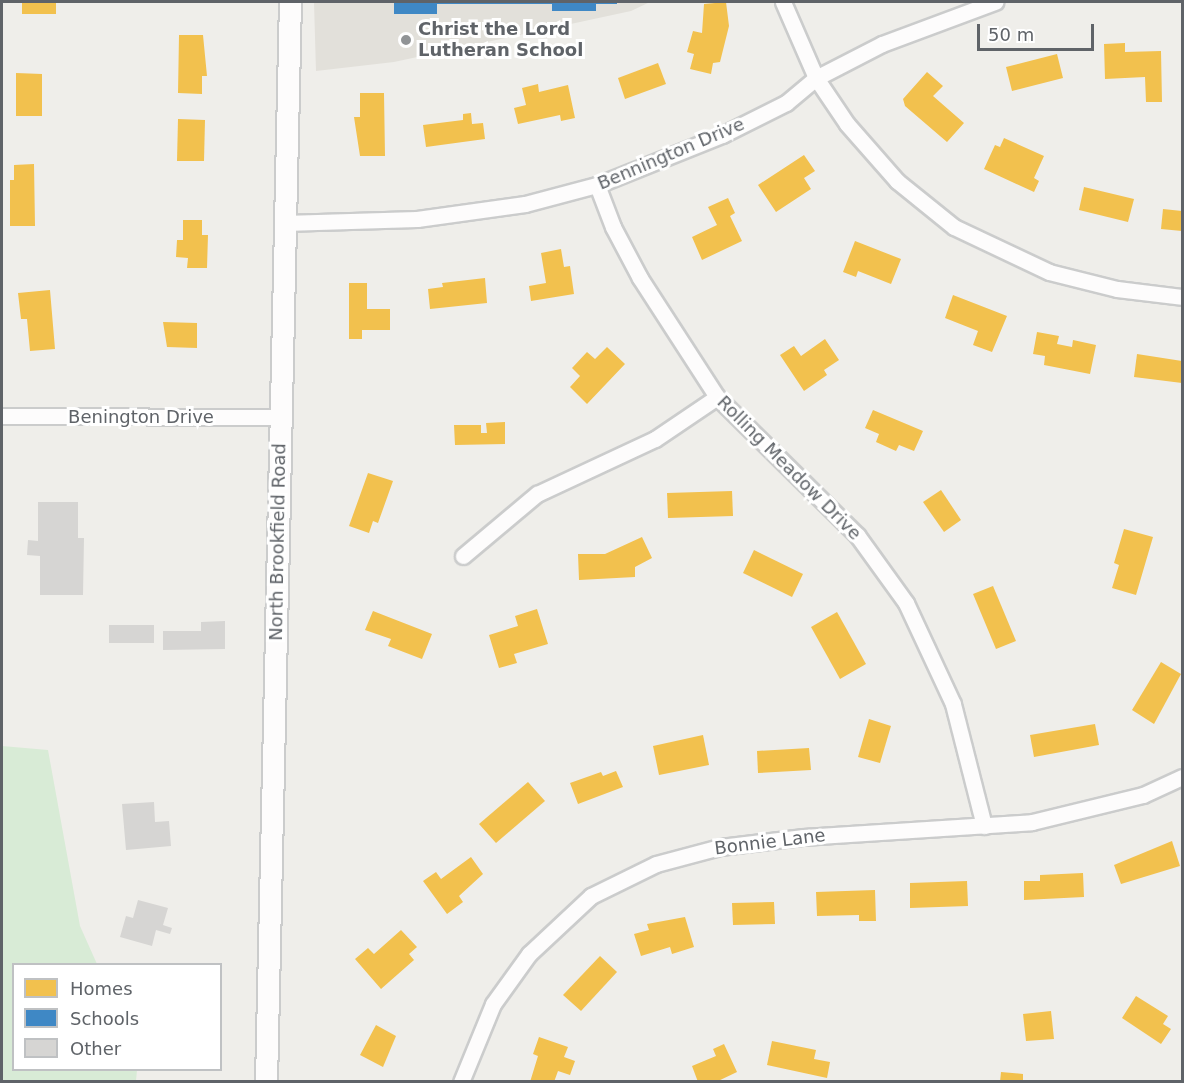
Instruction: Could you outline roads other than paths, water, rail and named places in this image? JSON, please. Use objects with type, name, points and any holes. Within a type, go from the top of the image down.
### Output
[{"type":"street","name":"North Brookfield Road","points":[[266,1082],[290,2]]},
{"type":"street","points":[[783,2],[816,78],[874,157],[954,227],[1049,272],[1117,289],[1182,297]]},
{"type":"street","name":"Bennington Drive","points":[[284,223],[417,219],[525,204],[597,185],[722,135],[786,103],[816,78],[945,17],[995,2]]},
{"type":"street","name":"Rolling Meadow Drive","points":[[597,185],[613,227],[640,278],[717,397],[837,513],[906,603],[953,704],[984,826]]},
{"type":"street","points":[[463,556],[537,494],[655,439],[717,397]]},
{"type":"street","name":"Benington Drive","points":[[2,416],[281,417]]},
{"type":"street","name":"Bonnie Lane","points":[[461,1082],[477,1036],[510,978],[569,913],[612,884],[677,856],[720,847],[803,837],[984,826],[1081,813],[1143,795],[1182,777]]},
{"type":"place","name":"Christ the Lord Lutheran School","points":[[406,40]]}]
